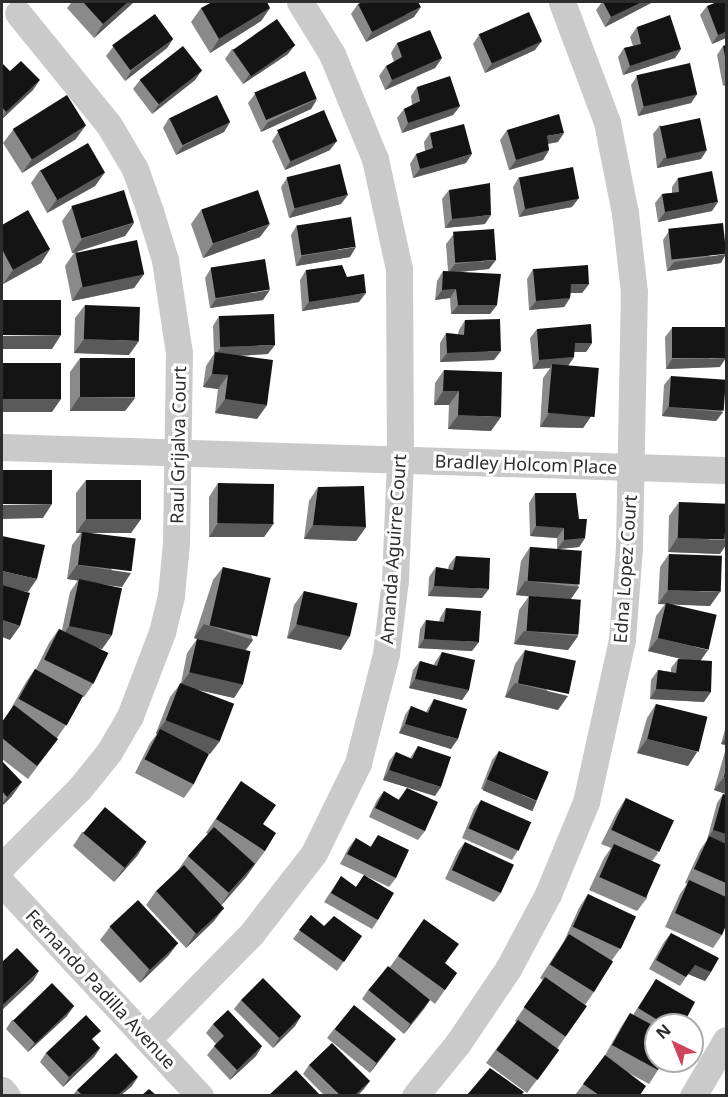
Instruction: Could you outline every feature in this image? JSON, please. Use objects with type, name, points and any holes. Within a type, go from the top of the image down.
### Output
[{"type":"street","name":"Amanda Aguirre Court","points":[[148,1039],[252,933],[314,853],[358,763],[386,654],[394,580],[400,459],[402,309],[392,228],[375,159],[349,94],[332,54],[300,2]]},
{"type":"street","name":"Edna Lopez Court","points":[[415,1095],[458,1043],[508,969],[548,894],[586,801],[622,640],[632,469],[634,292],[625,213],[607,122],[562,2]]},
{"type":"street","name":"Raul Grijalva Court","points":[[2,866],[51,820],[109,752],[148,674],[171,595],[179,353],[165,260],[135,169],[109,125],[17,14]]},
{"type":"street","name":"Bradley Holcom Place","points":[[2,447],[400,459],[632,469],[726,470]]},
{"type":"street","name":"Fernando Padilla Avenue","points":[[2,883],[201,1095]]},
{"type":"street","points":[[693,1095],[726,1040]]},
{"type":"street","points":[[2,1090],[7,1095]]},
{"type":"building","points":[[83,2],[128,2],[103,24]]},
{"type":"building","points":[[212,2],[267,2],[270,8],[219,39],[201,8]]},
{"type":"building","points":[[363,2],[418,2],[421,7],[372,32],[358,4]]},
{"type":"building","points":[[603,2],[642,2],[611,17]]},
{"type":"building","points":[[717,2],[726,2],[726,32],[718,35],[707,6]]},
{"type":"building","points":[[529,12],[542,41],[492,64],[479,34]]},
{"type":"building","points":[[155,14],[173,39],[130,70],[112,45]]},
{"type":"building","points":[[670,15],[681,49],[630,66],[624,48],[641,44],[637,27]]},
{"type":"building","points":[[277,19],[295,45],[251,76],[233,50]]},
{"type":"building","points":[[430,30],[442,58],[392,80],[386,66],[402,57],[397,43]]},
{"type":"building","points":[[726,45],[726,62],[723,46]]},
{"type":"building","points":[[183,46],[202,70],[159,104],[140,80]]},
{"type":"building","points":[[21,61],[40,80],[6,112],[2,107],[2,66],[3,64],[10,71]]},
{"type":"building","points":[[690,63],[697,94],[644,107],[636,75]]},
{"type":"building","points":[[305,71],[317,99],[266,120],[254,92]]},
{"type":"building","points":[[450,76],[460,106],[408,123],[404,109],[420,101],[417,87]]},
{"type":"building","points":[[67,95],[86,126],[32,159],[13,129]]},
{"type":"building","points":[[217,95],[230,122],[183,145],[169,118]]},
{"type":"building","points":[[324,110],[337,141],[290,161],[277,130]]},
{"type":"building","points":[[559,114],[564,133],[547,136],[549,150],[516,160],[507,130]]},
{"type":"building","points":[[700,118],[707,150],[667,159],[660,127]]},
{"type":"building","points":[[464,124],[472,154],[420,169],[416,154],[433,148],[430,133]]},
{"type":"building","points":[[88,143],[105,172],[57,200],[40,171]]},
{"type":"building","points":[[340,164],[348,195],[294,208],[287,177]]},
{"type":"building","points":[[573,167],[579,198],[525,209],[519,177]]},
{"type":"building","points":[[712,171],[718,202],[665,212],[662,194],[679,192],[678,178]]},
{"type":"building","points":[[490,183],[491,215],[452,219],[449,190]]},
{"type":"building","points":[[124,190],[134,223],[81,239],[71,206]]},
{"type":"building","points":[[258,190],[270,224],[213,244],[201,210]]},
{"type":"building","points":[[28,210],[50,249],[13,270],[2,249],[2,225]]},
{"type":"building","points":[[351,217],[356,247],[301,255],[297,226]]},
{"type":"building","points":[[723,223],[726,254],[672,260],[668,229]]},
{"type":"building","points":[[494,229],[496,260],[455,263],[453,232]]},
{"type":"building","points":[[137,240],[144,274],[83,287],[75,253]]},
{"type":"building","points":[[265,259],[270,290],[216,298],[211,268]]},
{"type":"building","points":[[342,265],[347,277],[364,274],[366,293],[309,302],[306,270]]},
{"type":"building","points":[[588,265],[589,284],[571,284],[570,298],[536,301],[533,269]]},
{"type":"building","points":[[443,271],[501,274],[497,305],[458,305],[456,289],[442,290]]},
{"type":"building","points":[[2,300],[61,300],[61,335],[2,335]]},
{"type":"building","points":[[85,305],[140,307],[139,341],[84,339]]},
{"type":"building","points":[[274,314],[275,345],[220,347],[219,316]]},
{"type":"building","points":[[500,319],[501,351],[447,353],[446,333],[464,335],[465,320]]},
{"type":"building","points":[[591,324],[592,343],[575,343],[574,357],[539,360],[537,329]]},
{"type":"building","points":[[672,327],[726,327],[726,358],[672,358]]},
{"type":"building","points":[[215,352],[273,360],[267,405],[225,399],[228,375],[212,374]]},
{"type":"building","points":[[80,358],[135,358],[135,397],[80,397]]},
{"type":"building","points":[[2,363],[61,363],[61,399],[2,399]]},
{"type":"building","points":[[552,364],[599,368],[595,417],[548,413]]},
{"type":"building","points":[[444,370],[502,372],[501,417],[458,415],[459,391],[443,391]]},
{"type":"building","points":[[671,376],[726,380],[724,411],[669,407]]},
{"type":"building","points":[[2,470],[52,470],[52,504],[2,504]]},
{"type":"building","points":[[86,480],[141,480],[141,519],[86,519]]},
{"type":"building","points":[[218,483],[274,484],[273,524],[217,523]]},
{"type":"building","points":[[364,486],[366,527],[313,525],[318,487]]},
{"type":"building","points":[[535,493],[576,493],[579,519],[587,519],[585,538],[564,540],[564,528],[536,526]]},
{"type":"building","points":[[679,502],[726,504],[725,540],[678,538]]},
{"type":"building","points":[[82,532],[136,539],[132,571],[78,565]]},
{"type":"building","points":[[2,536],[45,545],[37,579],[2,571]]},
{"type":"building","points":[[530,547],[582,551],[580,585],[528,581]]},
{"type":"building","points":[[669,554],[722,556],[721,592],[668,590]]},
{"type":"building","points":[[456,556],[490,558],[489,589],[434,586],[436,567],[453,570]]},
{"type":"building","points":[[223,567],[271,578],[257,636],[210,625]]},
{"type":"building","points":[[79,579],[122,588],[112,635],[69,626]]},
{"type":"building","points":[[2,585],[30,593],[20,626],[2,620]]},
{"type":"building","points":[[304,591],[358,603],[350,637],[296,624]]},
{"type":"building","points":[[529,596],[581,600],[578,635],[527,631]]},
{"type":"building","points":[[666,603],[717,615],[709,650],[658,638]]},
{"type":"building","points":[[446,608],[481,611],[479,642],[424,639],[426,620],[444,622]]},
{"type":"building","points":[[59,629],[108,653],[94,684],[44,660]]},
{"type":"building","points":[[197,639],[251,651],[243,685],[189,672]]},
{"type":"building","points":[[525,650],[576,661],[569,694],[518,683]]},
{"type":"building","points":[[442,652],[475,660],[469,690],[415,679],[420,661],[437,666]]},
{"type":"building","points":[[678,659],[712,661],[711,692],[656,689],[658,670],[676,673]]},
{"type":"building","points":[[35,669],[83,696],[67,725],[19,699]]},
{"type":"building","points":[[180,683],[234,704],[220,741],[166,720]]},
{"type":"building","points":[[434,699],[467,709],[458,739],[405,724],[411,706],[428,713]]},
{"type":"building","points":[[656,704],[707,717],[699,752],[647,739]]},
{"type":"building","points":[[14,705],[58,739],[37,766],[2,738],[2,722]]},
{"type":"building","points":[[160,729],[209,754],[194,784],[145,759]]},
{"type":"building","points":[[418,746],[451,757],[441,787],[389,770],[396,752],[412,759]]},
{"type":"building","points":[[499,751],[549,772],[537,801],[487,780]]},
{"type":"building","points":[[2,761],[22,782],[7,797],[2,791]]},
{"type":"building","points":[[241,781],[276,805],[263,824],[276,833],[265,851],[216,819]]},
{"type":"building","points":[[407,788],[438,802],[425,831],[375,808],[384,791],[399,800]]},
{"type":"building","points":[[723,794],[726,795],[726,834],[713,830]]},
{"type":"building","points":[[626,798],[674,820],[659,852],[611,830]]},
{"type":"building","points":[[481,800],[531,822],[519,851],[468,828]]},
{"type":"building","points":[[105,807],[146,842],[125,868],[83,833]]},
{"type":"building","points":[[214,827],[255,864],[229,893],[188,856]]},
{"type":"building","points":[[378,835],[409,850],[396,878],[347,854],[356,838],[371,847]]},
{"type":"building","points":[[709,836],[726,844],[726,883],[694,869]]},
{"type":"building","points":[[465,842],[514,865],[501,893],[452,870]]},
{"type":"building","points":[[614,844],[661,865],[646,898],[599,877]]},
{"type":"building","points":[[184,865],[224,908],[196,934],[156,891]]},
{"type":"building","points":[[364,875],[394,893],[378,920],[331,893],[341,876],[356,887]]},
{"type":"building","points":[[689,880],[726,897],[726,925],[722,935],[675,913]]},
{"type":"building","points":[[588,894],[636,916],[621,949],[573,927]]},
{"type":"building","points":[[138,900],[178,943],[150,970],[109,927]]},
{"type":"building","points":[[311,915],[324,926],[334,916],[362,936],[344,962],[299,930]]},
{"type":"building","points":[[424,919],[459,944],[445,963],[457,973],[445,990],[398,956]]},
{"type":"building","points":[[671,933],[719,958],[711,972],[695,965],[686,977],[656,960]]},
{"type":"building","points":[[569,934],[613,962],[594,992],[550,965]]},
{"type":"building","points":[[17,948],[39,971],[2,1006],[2,962]]},
{"type":"building","points":[[388,966],[430,1000],[410,1024],[368,990]]},
{"type":"building","points":[[545,977],[587,1006],[566,1037],[524,1007]]},
{"type":"building","points":[[263,978],[301,1016],[279,1038],[241,1000]]},
{"type":"building","points":[[656,979],[695,1002],[689,1013],[646,1013],[638,1008]]},
{"type":"building","points":[[52,983],[74,1006],[35,1044],[13,1021]]},
{"type":"building","points":[[354,1005],[396,1039],[376,1063],[334,1029]]},
{"type":"building","points":[[228,1010],[262,1046],[237,1070],[214,1046],[224,1036],[213,1024]]},
{"type":"building","points":[[630,1013],[644,1021],[644,1062],[612,1045]]},
{"type":"building","points":[[86,1015],[101,1031],[92,1039],[100,1048],[69,1077],[46,1053]]},
{"type":"building","points":[[518,1020],[559,1050],[538,1080],[496,1050]]},
{"type":"building","points":[[332,1043],[370,1081],[355,1095],[340,1095],[309,1065]]},
{"type":"building","points":[[116,1053],[138,1077],[118,1095],[82,1095],[77,1090]]},
{"type":"building","points":[[605,1055],[646,1086],[640,1095],[599,1095],[583,1084]]},
{"type":"building","points":[[490,1068],[524,1092],[521,1095],[467,1095]]},
{"type":"building","points":[[296,1070],[320,1095],[269,1095]]},
{"type":"building","points":[[149,1089],[156,1095],[142,1095]]}]
